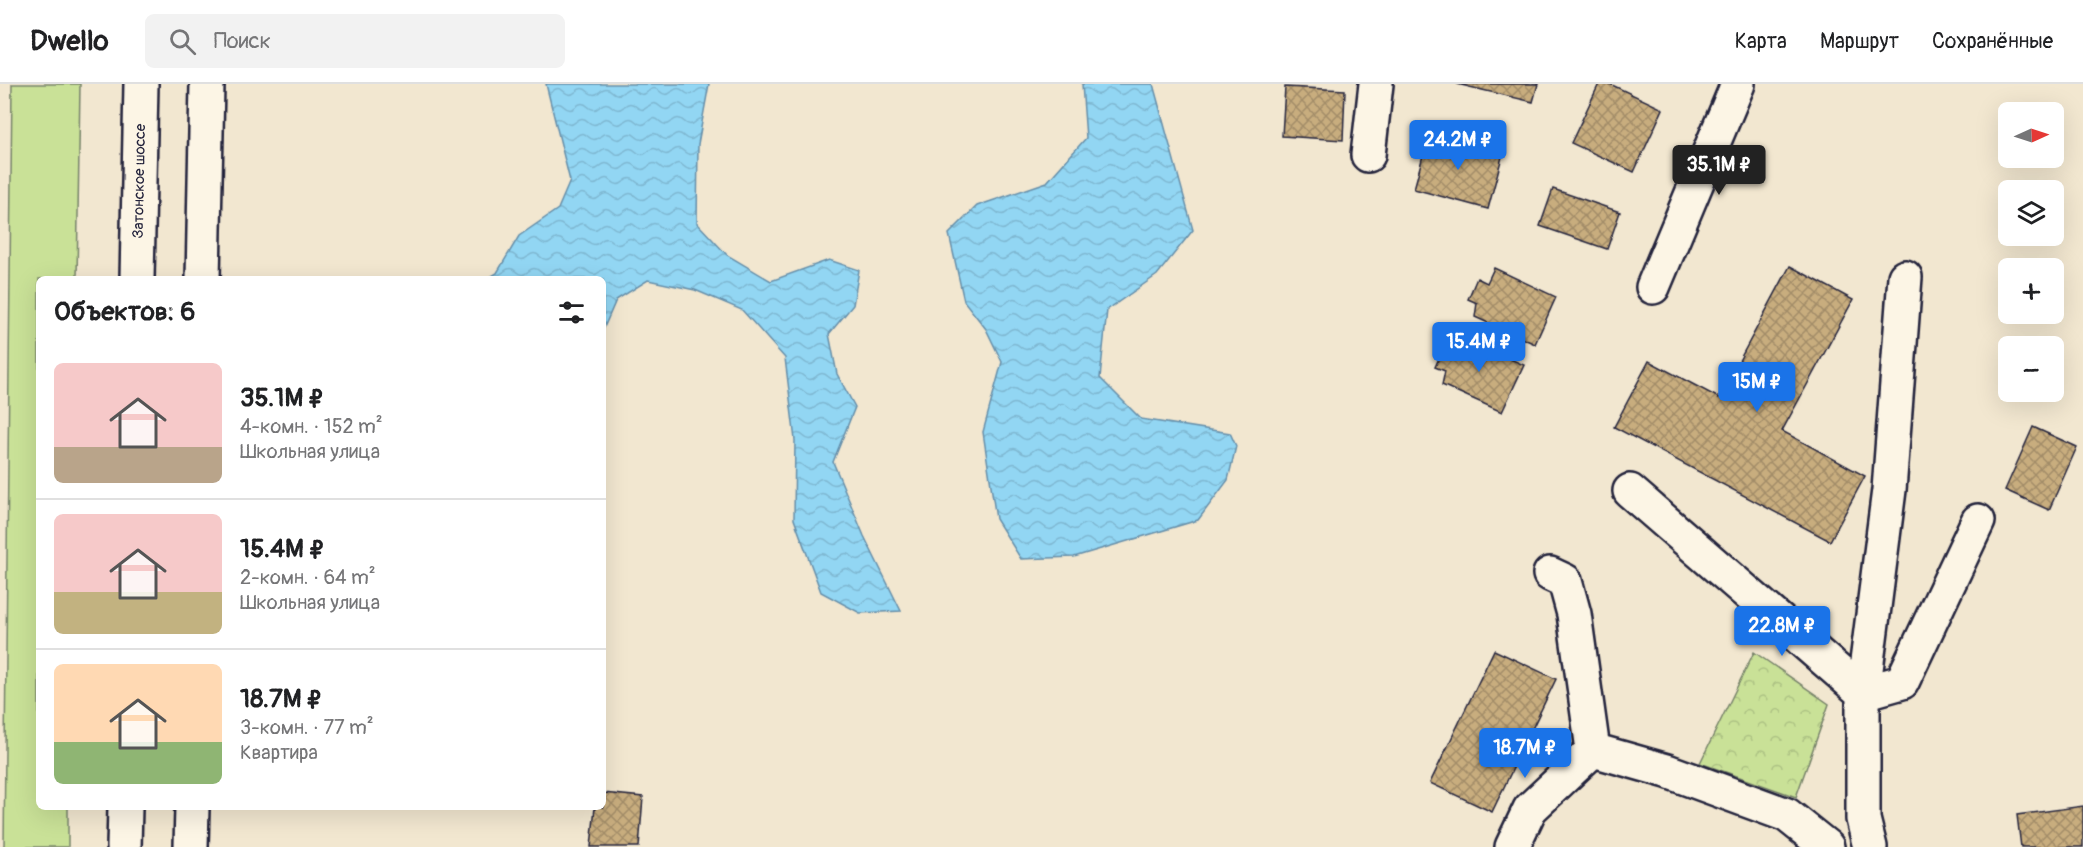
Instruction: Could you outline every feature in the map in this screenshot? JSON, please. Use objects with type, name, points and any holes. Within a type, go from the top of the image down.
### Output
[{"type":"street","name":"Затонское шоссе","points":[[136,276],[141,84]]},
{"type":"street","points":[[203,276],[207,84]]},
{"type":"street","points":[[1368,155],[1376,84]]},
{"type":"street","points":[[1653,288],[1738,84]]},
{"type":"street","points":[[1870,847],[1863,819],[1863,693],[1889,490],[1905,277]]},
{"type":"street","points":[[1630,491],[1863,693]]},
{"type":"street","points":[[1863,693],[1902,682],[1978,521]]},
{"type":"street","points":[[1550,574],[1565,581],[1574,614],[1593,750]]},
{"type":"street","points":[[1512,847],[1530,809],[1593,750]]},
{"type":"street","points":[[1593,750],[1667,771],[1787,815],[1827,847]]},
{"type":"street","points":[[124,847],[125,810]]},
{"type":"street","points":[[191,847],[192,810]]},
{"type":"green space","points":[[12,84],[80,84],[77,276],[36,276],[36,810],[68,810],[68,847],[4,847]]},
{"type":"green space","points":[[1754,652],[1829,704],[1796,797],[1700,763]]},
{"type":"water","points":[[546,84],[709,84],[698,144],[697,223],[727,255],[771,281],[829,260],[859,270],[853,305],[829,334],[837,374],[855,407],[833,462],[864,536],[901,611],[860,613],[821,592],[794,519],[795,440],[785,358],[742,310],[695,290],[648,280],[616,300],[606,323],[606,276],[492,276],[497,273],[519,236],[558,209],[570,181]]},
{"type":"water","points":[[1082,84],[1153,84],[1193,230],[1157,275],[1107,310],[1100,378],[1141,419],[1230,433],[1236,446],[1228,480],[1198,520],[1074,557],[1021,559],[996,519],[983,432],[1002,362],[986,329],[964,301],[949,234],[977,206],[1047,182],[1086,138]]},
{"type":"building","points":[[1457,84],[1538,84],[1533,102]]},
{"type":"building","points":[[1599,84],[1610,84],[1663,109],[1634,172],[1571,143]]},
{"type":"building","points":[[1285,87],[1345,90],[1343,140],[1282,136]]},
{"type":"building","points":[[1429,133],[1503,153],[1488,209],[1414,189]]},
{"type":"building","points":[[1553,189],[1620,212],[1607,249],[1540,226]]},
{"type":"building","points":[[1790,266],[1853,300],[1782,431],[1865,476],[1830,541],[1614,427],[1649,361],[1719,398]]},
{"type":"building","points":[[1494,268],[1556,297],[1535,344],[1475,317],[1477,303],[1468,299],[1477,278],[1487,283]]},
{"type":"building","points":[[1461,337],[1524,365],[1502,412],[1442,385],[1445,371],[1435,367],[1444,347],[1454,351]]},
{"type":"building","points":[[2033,427],[2077,447],[2049,510],[2005,490]]},
{"type":"building","points":[[1494,650],[1556,679],[1492,812],[1430,783]]},
{"type":"building","points":[[606,793],[643,797],[639,847],[591,847],[595,810],[606,810]]},
{"type":"building","points":[[2083,806],[2083,847],[2021,847],[2017,815]]}]
